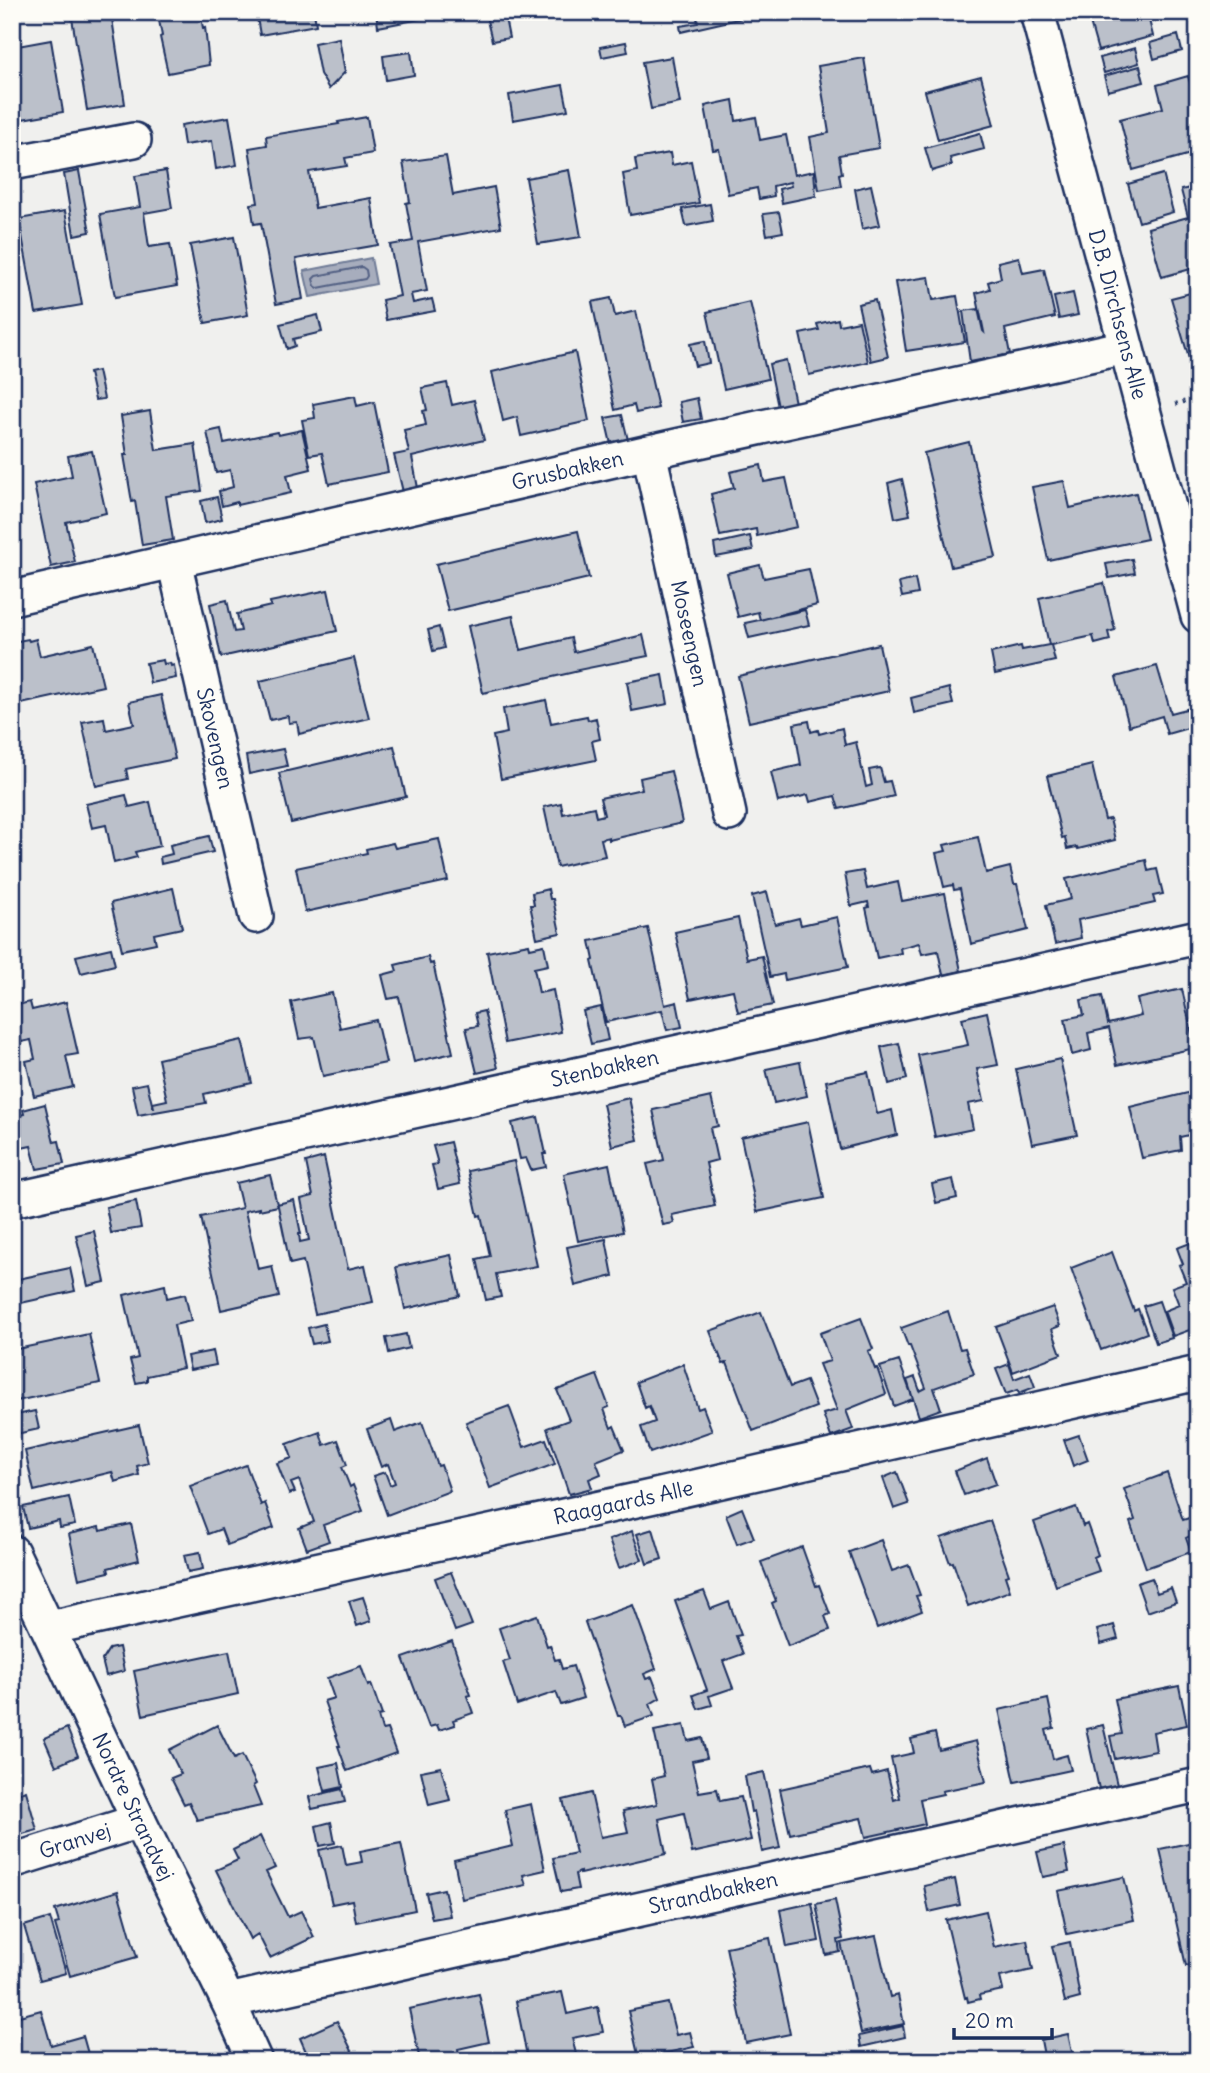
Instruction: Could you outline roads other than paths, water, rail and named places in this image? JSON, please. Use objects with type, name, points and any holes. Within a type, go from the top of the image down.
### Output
[{"type":"street","name":"D.B. Dirchsens Alle","points":[[1037,12],[1198,616]]},
{"type":"street","points":[[12,163],[134,140]]},
{"type":"street","name":"Grusbakken","points":[[12,598],[649,452],[1126,348]]},
{"type":"street","name":"Moseengen","points":[[649,452],[729,814]]},
{"type":"street","name":"Skovengen","points":[[174,561],[256,915]]},
{"type":"street","name":"Stenbakken","points":[[12,1200],[1198,937]]},
{"type":"street","name":"Raagaards Alle","points":[[49,1628],[655,1496],[1198,1373]]},
{"type":"street","name":"Nordre Strandvej","points":[[12,1552],[255,2061]]},
{"type":"street","name":"Strandbakken","points":[[228,2001],[1198,1785]]},
{"type":"street","name":"Granvej","points":[[12,1861],[139,1822]]},
{"type":"water","points":[[371,258],[376,284],[310,297],[304,271]]}]
